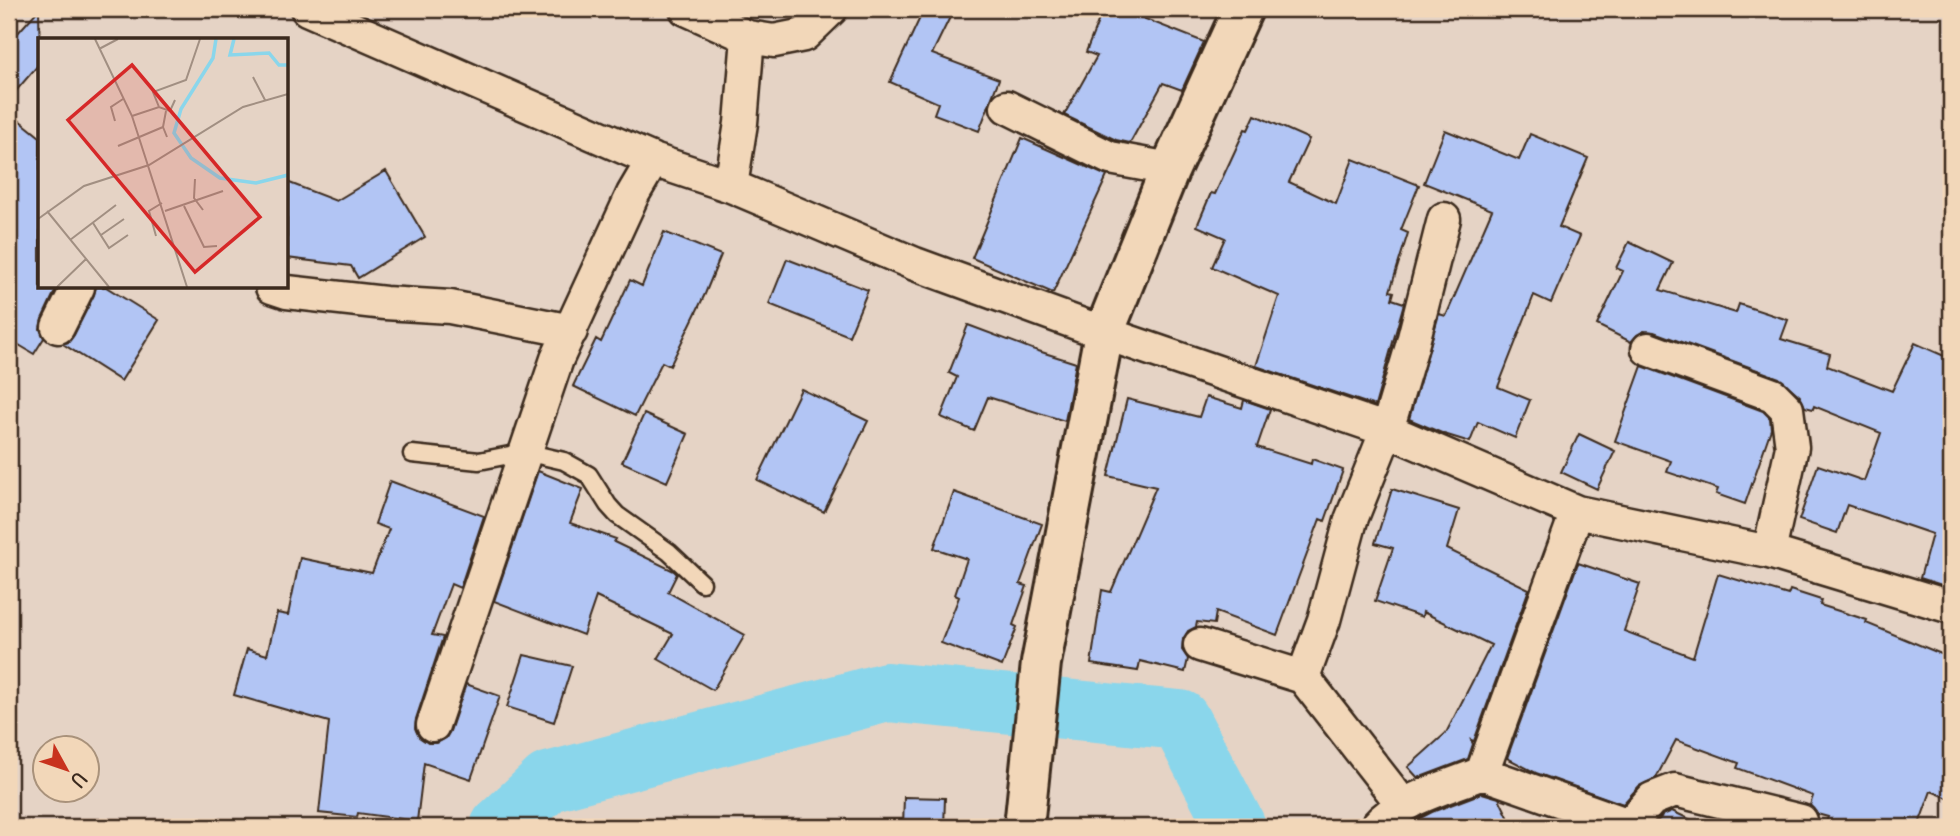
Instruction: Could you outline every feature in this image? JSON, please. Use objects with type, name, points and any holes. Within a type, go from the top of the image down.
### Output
[{"type":"street","points":[[307,9],[653,160],[731,186],[915,264],[1387,430],[1577,512],[1769,552],[1951,607]]},
{"type":"street","points":[[686,9],[748,37],[774,41],[804,35],[831,9]]},
{"type":"street","points":[[1026,812],[1041,663],[1104,332],[1170,169],[1243,9]]},
{"type":"street","points":[[731,186],[741,122],[748,37]]},
{"type":"street","points":[[1007,107],[1110,158],[1170,169]]},
{"type":"street","points":[[433,725],[557,359],[633,194],[653,160]]},
{"type":"street","points":[[1303,677],[1324,620],[1350,520],[1387,430],[1412,346],[1444,219]]},
{"type":"street","points":[[58,327],[77,289]]},
{"type":"street","points":[[278,289],[385,303],[450,307],[571,331]]},
{"type":"street","points":[[1648,349],[1773,395],[1787,409],[1793,447],[1769,552]]},
{"type":"street","points":[[1482,773],[1577,512]]},
{"type":"street","points":[[1200,645],[1303,677],[1403,805]]},
{"type":"street","points":[[1376,827],[1384,817],[1403,805],[1482,773],[1629,826],[1652,799],[1675,790],[1801,821]]},
{"type":"lane","points":[[412,454],[479,461],[525,452],[564,461],[589,475],[617,515],[669,552],[702,583]]},
{"type":"building","points":[[39,9],[38,65],[9,99],[9,43]]},
{"type":"building","points":[[924,9],[954,9],[932,54],[999,79],[979,131],[934,114],[938,103],[890,82]]},
{"type":"building","points":[[1103,9],[1120,9],[1204,42],[1182,90],[1163,83],[1130,143],[1116,140],[1064,115],[1097,56],[1086,52]]},
{"type":"building","points":[[9,112],[38,135],[38,289],[56,289],[42,319],[40,329],[44,338],[34,354],[9,339]]},
{"type":"building","points":[[1255,115],[1309,139],[1289,182],[1336,204],[1353,159],[1419,185],[1401,230],[1408,233],[1390,291],[1394,292],[1392,299],[1404,303],[1375,406],[1256,366],[1279,296],[1212,267],[1225,238],[1197,226],[1211,193],[1215,194],[1245,129],[1248,130]]},
{"type":"building","points":[[1445,130],[1519,160],[1530,134],[1588,158],[1559,227],[1580,236],[1551,303],[1534,295],[1498,387],[1530,400],[1515,438],[1478,422],[1470,442],[1409,419],[1439,314],[1446,316],[1492,210],[1424,183]]},
{"type":"building","points":[[1022,138],[1107,176],[1053,293],[972,258]]},
{"type":"building","points":[[386,171],[425,237],[358,278],[351,266],[289,258],[289,183],[336,201]]},
{"type":"building","points":[[664,232],[721,255],[670,366],[662,362],[635,416],[573,386],[596,339],[601,342],[630,280],[642,286]]},
{"type":"building","points":[[1629,242],[1673,263],[1660,290],[1736,313],[1739,304],[1788,320],[1781,339],[1830,354],[1827,366],[1892,391],[1915,343],[1951,359],[1951,588],[1920,578],[1932,534],[1847,505],[1837,533],[1799,520],[1818,465],[1864,481],[1881,433],[1814,406],[1813,409],[1805,407],[1800,396],[1779,378],[1654,332],[1644,331],[1631,342],[1597,325],[1623,271],[1616,268]]},
{"type":"building","points":[[787,259],[868,290],[849,336],[769,304]]},
{"type":"building","points":[[96,289],[109,289],[159,320],[121,381],[63,344],[69,342],[74,335]]},
{"type":"building","points":[[968,325],[1076,363],[1065,421],[988,397],[974,431],[941,417],[957,377],[949,373]]},
{"type":"building","points":[[1642,366],[1763,411],[1770,418],[1771,429],[1745,504],[1716,494],[1718,489],[1667,472],[1671,461],[1615,441]]},
{"type":"building","points":[[801,389],[868,421],[824,512],[757,480]]},
{"type":"building","points":[[1206,397],[1242,408],[1244,400],[1270,409],[1257,447],[1311,464],[1312,459],[1343,470],[1325,521],[1320,519],[1277,635],[1216,612],[1214,624],[1197,622],[1196,627],[1188,631],[1183,639],[1182,650],[1188,659],[1185,672],[1140,661],[1138,671],[1091,664],[1102,590],[1111,592],[1156,487],[1108,476],[1127,399],[1199,417]]},
{"type":"building","points":[[644,414],[688,434],[667,482],[622,462]]},
{"type":"building","points":[[1579,434],[1615,451],[1597,489],[1561,472]]},
{"type":"building","points":[[538,471],[583,489],[570,523],[616,539],[614,542],[674,571],[677,574],[668,592],[745,635],[713,690],[658,659],[673,634],[596,597],[583,635],[494,601]]},
{"type":"building","points":[[390,481],[484,516],[460,588],[451,584],[432,635],[443,637],[416,719],[415,728],[419,737],[428,743],[437,743],[446,738],[466,684],[500,696],[471,779],[424,763],[417,821],[358,813],[357,817],[319,813],[329,722],[234,695],[247,649],[267,655],[277,613],[288,615],[300,558],[372,573],[389,529],[375,524]]},
{"type":"building","points":[[1392,489],[1459,510],[1447,549],[1529,589],[1474,741],[1471,740],[1473,744],[1468,759],[1418,778],[1408,767],[1446,733],[1491,645],[1423,612],[1422,617],[1375,601],[1393,548],[1375,543]]},
{"type":"building","points":[[954,492],[1042,524],[1020,584],[1027,586],[1013,625],[1017,627],[1002,666],[941,643],[959,597],[955,595],[967,559],[934,548]]},
{"type":"building","points":[[1578,563],[1640,584],[1624,631],[1693,657],[1718,574],[1788,595],[1790,590],[1821,600],[1820,605],[1867,620],[1866,623],[1951,658],[1951,799],[1931,791],[1918,827],[1824,827],[1828,817],[1817,814],[1810,805],[1813,796],[1737,768],[1739,763],[1676,740],[1656,778],[1639,786],[1623,804],[1536,773],[1507,758]]},
{"type":"building","points":[[524,655],[572,666],[554,722],[507,707]]},
{"type":"building","points":[[1482,793],[1499,798],[1513,827],[1403,827],[1432,812]]},
{"type":"building","points":[[904,797],[945,798],[944,827],[903,827]]},
{"type":"building","points":[[1672,811],[1706,827],[1652,827],[1663,815]]},
{"type":"waterway","points":[[500,827],[548,782],[887,692],[1180,720],[1236,827]]}]
